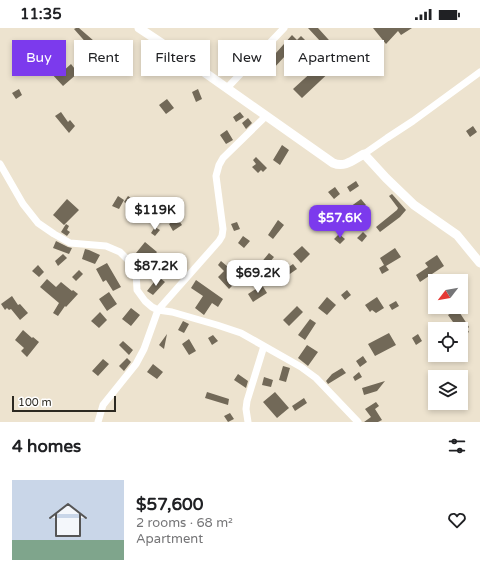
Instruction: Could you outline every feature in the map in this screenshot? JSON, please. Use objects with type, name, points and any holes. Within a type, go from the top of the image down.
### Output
[{"type":"street","points":[[139,28],[339,166],[364,154],[413,122],[480,72]]},
{"type":"street","points":[[227,88],[284,28]]},
{"type":"street","points":[[98,422],[103,405],[136,364],[144,349],[158,310],[222,236],[223,229],[216,176],[219,165],[222,158],[266,116]]},
{"type":"street","points":[[364,154],[414,205],[457,235],[480,263]]},
{"type":"street","points":[[0,164],[23,204],[38,223],[54,234],[70,242],[106,246],[120,252],[132,264],[136,271],[138,290],[145,301],[152,307],[158,310],[172,312],[217,325],[241,334],[264,346],[316,378],[358,422]]},
{"type":"street","points":[[248,422],[246,409],[247,401],[264,346]]},
{"type":"building","points":[[79,28],[93,40],[84,40],[74,29]]},
{"type":"building","points":[[308,28],[318,28],[329,40],[319,40]]},
{"type":"building","points":[[373,28],[412,28],[401,35],[398,31],[386,44]]},
{"type":"building","points":[[292,35],[297,40],[288,40]]},
{"type":"building","points":[[301,36],[305,40],[297,40]]},
{"type":"building","points":[[284,44],[284,57],[276,66],[276,53]]},
{"type":"building","points":[[71,64],[74,68],[75,76],[63,86],[54,76],[66,76],[66,68]]},
{"type":"building","points":[[307,76],[325,76],[302,98],[293,89]]},
{"type":"building","points":[[19,89],[22,95],[16,99],[12,93]]},
{"type":"building","points":[[198,89],[202,99],[196,102],[192,92]]},
{"type":"building","points":[[167,99],[174,108],[166,114],[159,105]]},
{"type":"building","points":[[61,112],[68,122],[70,120],[75,126],[69,133],[55,116]]},
{"type":"building","points":[[240,112],[244,117],[236,122],[233,117]]},
{"type":"building","points":[[248,118],[252,123],[246,129],[242,123]]},
{"type":"building","points":[[473,126],[477,132],[470,137],[466,131]]},
{"type":"building","points":[[227,130],[233,140],[226,144],[220,135]]},
{"type":"building","points":[[282,145],[289,150],[280,165],[273,160]]},
{"type":"building","points":[[256,157],[267,168],[263,172],[261,170],[258,173],[252,167],[256,164],[253,160]]},
{"type":"building","points":[[356,181],[359,186],[350,192],[347,187]]},
{"type":"building","points":[[335,187],[340,194],[334,199],[328,192]]},
{"type":"building","points":[[392,194],[406,210],[400,217],[380,232],[376,227],[398,208],[389,196]]},
{"type":"building","points":[[118,196],[124,200],[119,209],[112,206]]},
{"type":"building","points":[[128,196],[137,202],[134,208],[124,202]]},
{"type":"building","points":[[67,199],[79,210],[64,225],[53,215]]},
{"type":"building","points":[[361,199],[366,205],[359,211],[367,222],[359,228],[351,218],[349,219],[343,212]]},
{"type":"building","points":[[151,206],[155,211],[150,215],[146,210]]},
{"type":"building","points":[[177,218],[182,225],[173,231],[169,224]]},
{"type":"building","points":[[278,220],[284,225],[273,239],[268,235]]},
{"type":"building","points":[[237,222],[240,229],[234,231],[231,224]]},
{"type":"building","points":[[66,224],[69,226],[67,230],[70,232],[67,236],[61,232]]},
{"type":"building","points":[[155,227],[160,230],[155,236],[151,233]]},
{"type":"building","points":[[363,232],[367,236],[362,242],[357,238]]},
{"type":"building","points":[[339,234],[345,239],[340,244],[334,239]]},
{"type":"building","points":[[243,236],[250,241],[244,248],[238,243]]},
{"type":"building","points":[[56,241],[72,248],[69,254],[53,248]]},
{"type":"building","points":[[145,242],[157,252],[144,268],[138,263],[142,259],[136,253]]},
{"type":"building","points":[[302,246],[310,254],[301,263],[293,254]]},
{"type":"building","points":[[395,248],[401,257],[386,266],[389,270],[382,274],[379,268],[384,265],[380,258]]},
{"type":"building","points":[[85,249],[100,255],[95,264],[82,259]]},
{"type":"building","points":[[269,253],[274,257],[265,268],[260,264]]},
{"type":"building","points":[[63,254],[67,258],[58,266],[55,261]]},
{"type":"building","points":[[437,255],[444,266],[432,274],[428,274],[428,277],[420,282],[416,275],[428,267],[425,263]]},
{"type":"building","points":[[221,261],[234,272],[228,279],[233,285],[229,289],[218,277],[224,271],[218,265]]},
{"type":"building","points":[[107,263],[121,287],[113,291],[106,280],[103,282],[96,269]]},
{"type":"building","points":[[293,264],[297,269],[281,280],[277,275]]},
{"type":"building","points":[[38,265],[44,272],[39,277],[32,271]]},
{"type":"building","points":[[79,270],[83,274],[76,281],[72,277]]},
{"type":"building","points":[[160,278],[165,282],[153,295],[147,291],[154,282],[155,284]]},
{"type":"building","points":[[47,279],[56,287],[61,282],[78,294],[66,307],[65,306],[58,316],[53,313],[59,303],[40,287]]},
{"type":"building","points":[[196,280],[223,299],[218,307],[212,303],[204,315],[195,308],[203,296],[191,288]]},
{"type":"building","points":[[262,285],[267,293],[253,302],[248,294]]},
{"type":"building","points":[[347,290],[351,295],[345,300],[341,295]]},
{"type":"building","points":[[109,292],[117,304],[107,311],[99,299]]},
{"type":"building","points":[[12,296],[18,305],[20,304],[28,313],[20,320],[11,309],[9,310],[7,308],[5,310],[1,304]]},
{"type":"building","points":[[327,297],[336,305],[327,315],[318,308]]},
{"type":"building","points":[[377,297],[384,308],[376,313],[372,310],[370,312],[365,305]]},
{"type":"building","points":[[396,301],[399,306],[392,310],[389,305]]},
{"type":"building","points":[[297,306],[303,312],[289,326],[283,320]]},
{"type":"building","points":[[131,308],[140,315],[131,326],[122,319]]},
{"type":"building","points":[[100,312],[107,320],[99,328],[91,321]]},
{"type":"building","points":[[461,314],[466,322],[453,322],[448,315]]},
{"type":"building","points":[[310,319],[316,323],[305,340],[298,335]]},
{"type":"building","points":[[183,321],[189,324],[184,333],[178,330]]},
{"type":"building","points":[[23,330],[39,342],[27,357],[21,351],[24,348],[15,340]]},
{"type":"building","points":[[389,333],[396,345],[375,356],[368,344]]},
{"type":"building","points":[[167,334],[164,349],[159,345]]},
{"type":"building","points":[[418,334],[422,341],[416,345],[412,338]]},
{"type":"building","points":[[213,335],[218,341],[212,345],[208,338]]},
{"type":"building","points":[[189,339],[196,351],[189,355],[182,344]]},
{"type":"building","points":[[123,341],[133,350],[129,355],[119,345]]},
{"type":"building","points":[[307,345],[318,352],[308,366],[298,358]]},
{"type":"building","points":[[363,356],[367,362],[360,367],[356,361]]},
{"type":"building","points":[[127,358],[131,362],[124,371],[119,366]]},
{"type":"building","points":[[103,359],[109,364],[98,376],[92,371]]},
{"type":"building","points":[[153,364],[163,372],[157,379],[147,372]]},
{"type":"building","points":[[283,366],[290,368],[286,382],[279,380]]},
{"type":"building","points":[[342,368],[346,373],[328,384],[326,381],[332,374]]},
{"type":"building","points":[[359,372],[362,377],[355,381],[353,377]]},
{"type":"building","points":[[238,374],[248,381],[246,388],[234,380]]},
{"type":"building","points":[[264,377],[273,380],[271,387],[262,385]]},
{"type":"building","points":[[385,381],[377,391],[364,395],[362,388]]},
{"type":"building","points":[[207,392],[229,399],[228,405],[205,398]]},
{"type":"building","points":[[275,392],[289,408],[277,418],[263,402]]},
{"type":"building","points":[[304,398],[307,403],[295,411],[292,406]]},
{"type":"building","points":[[376,402],[379,406],[375,409],[382,420],[378,422],[364,422],[371,417],[365,409]]},
{"type":"building","points":[[230,413],[234,419],[228,422],[224,416]]}]
